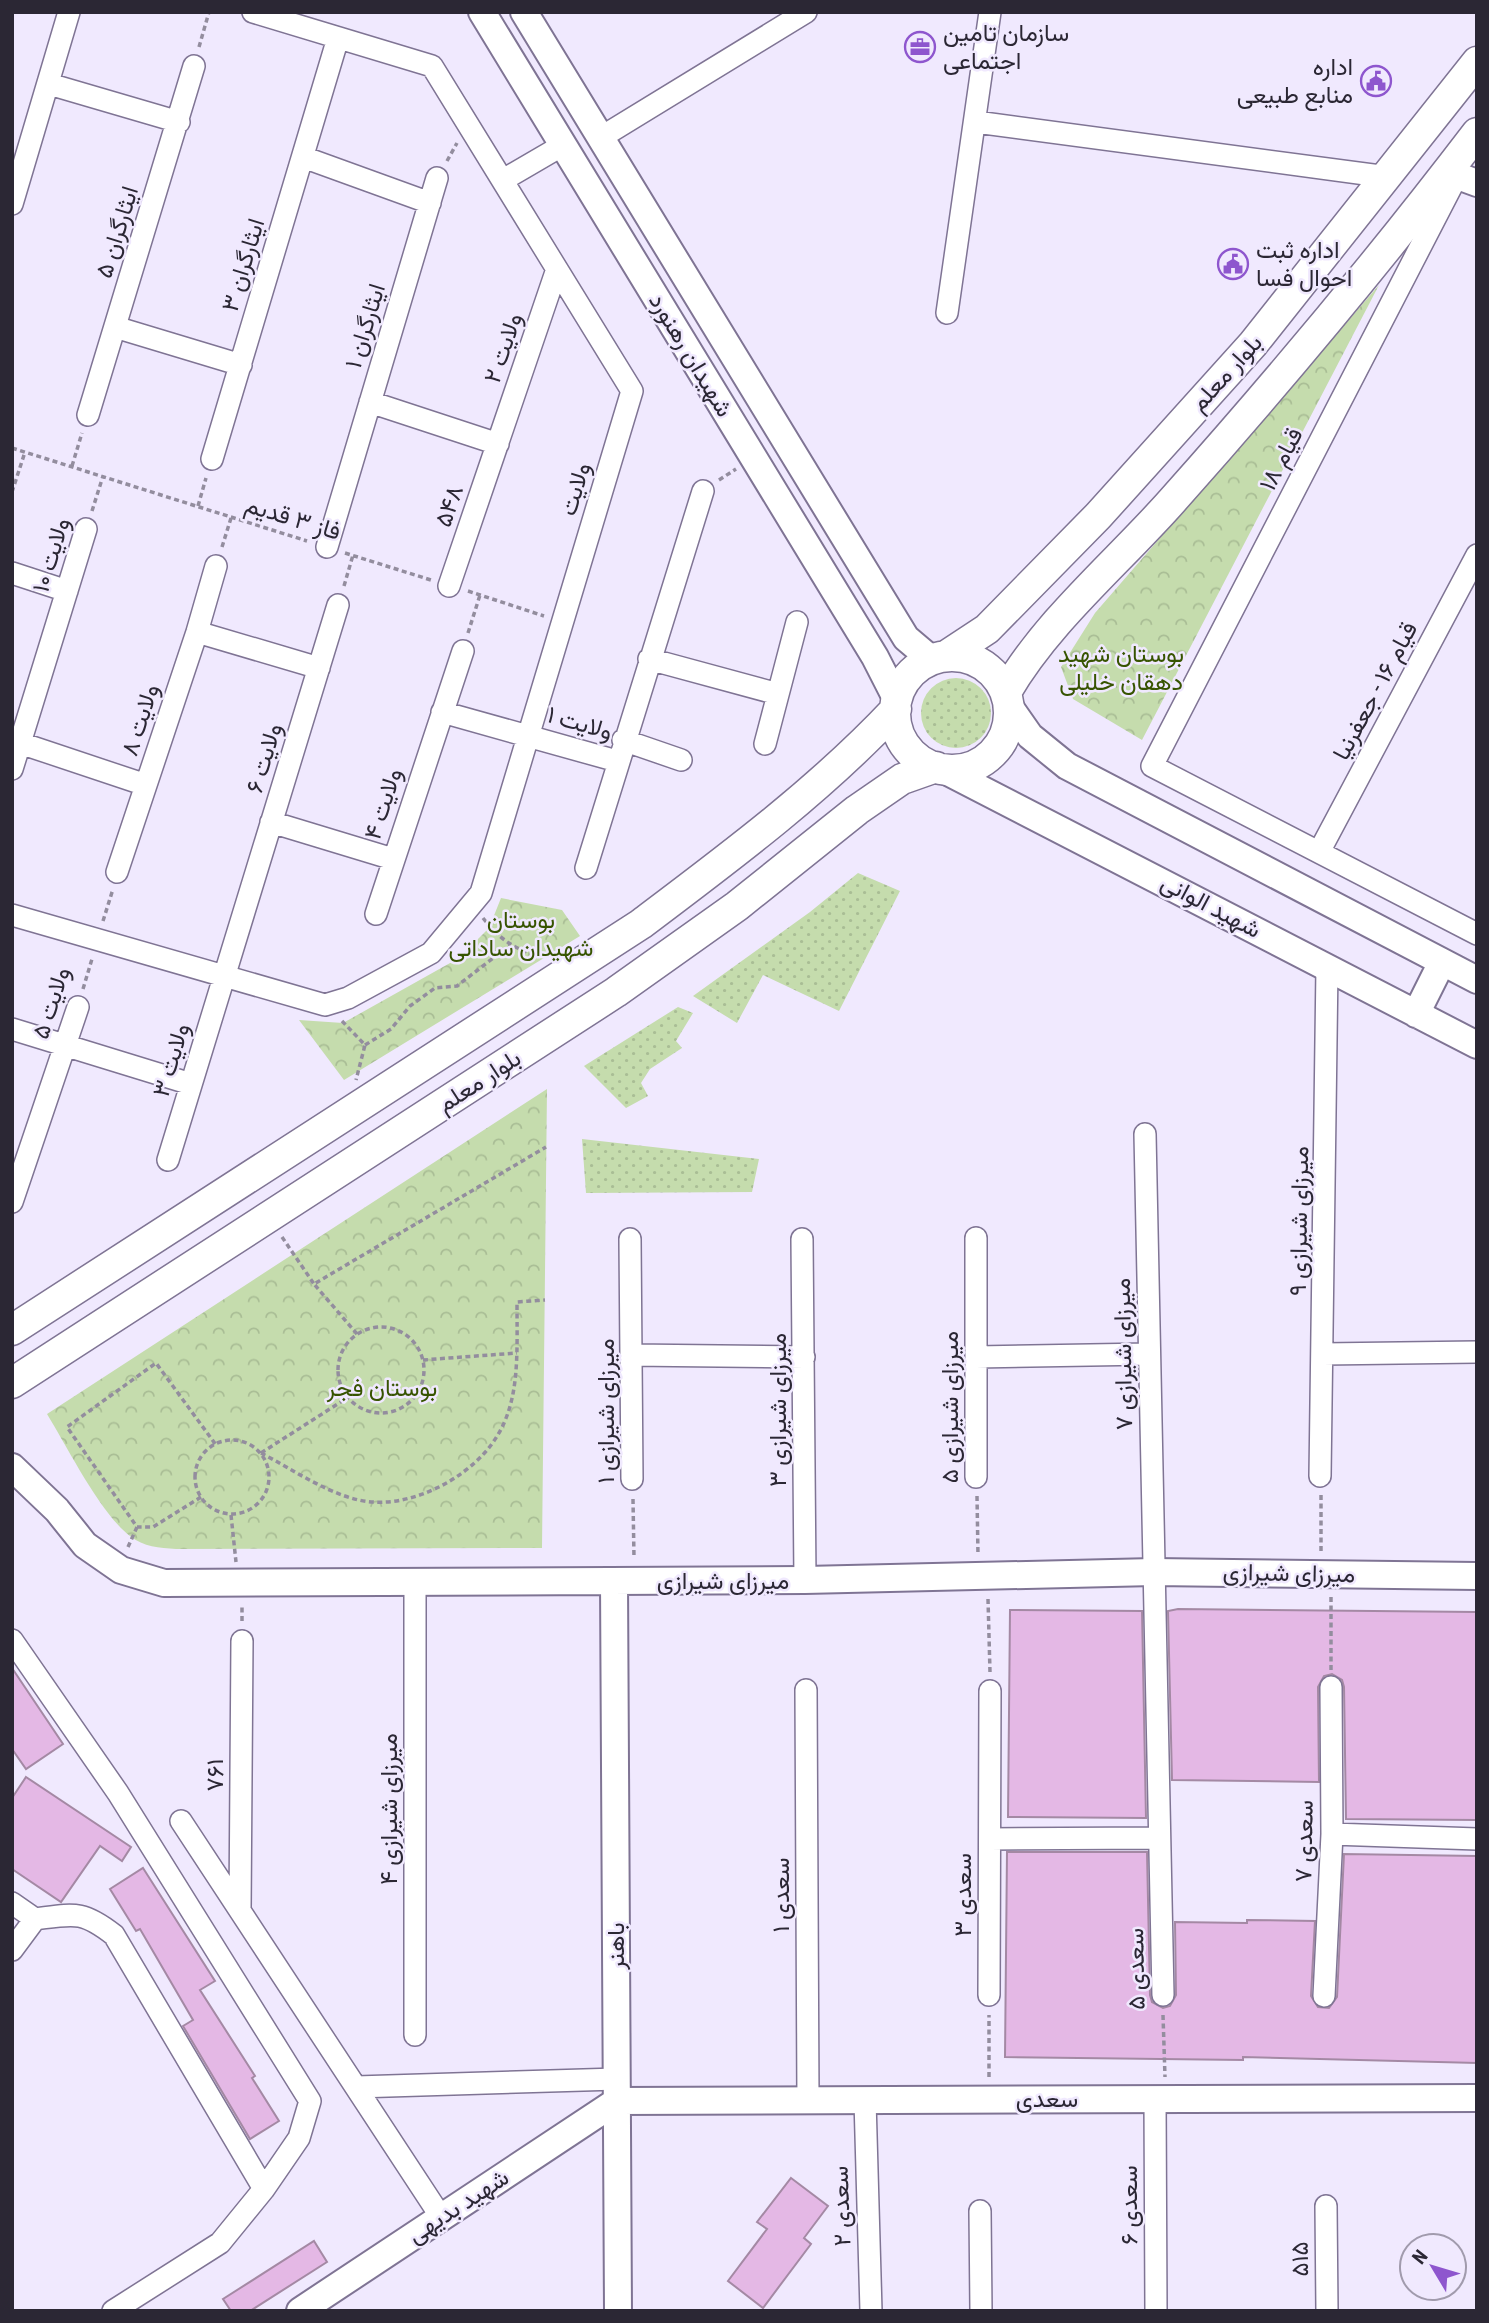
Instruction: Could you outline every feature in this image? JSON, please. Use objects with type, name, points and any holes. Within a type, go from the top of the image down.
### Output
[{"type":"main road","name":"بلوار معلم","points":[[939,658],[987,629],[1098,516],[1254,344],[1477,62]]},
{"type":"main road","name":"بلوار معلم","points":[[1007,699],[1032,651],[1131,547],[1460,177],[1477,133]]},
{"type":"main road","points":[[939,658],[975,660],[993,673],[1007,699],[1005,735],[986,759],[959,770],[940,768],[917,758],[906,747],[899,734],[897,705],[908,677],[939,658]]},
{"type":"main road","name":"بلوار معلم","points":[[12,1330],[641,923],[829,775],[897,705]]},
{"type":"main road","name":"بلوار معلم","points":[[12,1383],[666,959],[902,779],[940,768]]},
{"type":"street","points":[[12,204],[16,177],[49,84],[69,12]]},
{"type":"street","points":[[253,12],[338,38]]},
{"type":"street","name":"شهیدان رهنورد","points":[[482,12],[875,657],[897,705]]},
{"type":"street","name":"شهیدان رهنورد","points":[[524,12],[906,638],[939,658]]},
{"type":"street","points":[[600,138],[806,12]]},
{"type":"street","points":[[947,313],[990,12]]},
{"type":"street","name":"ولایت","points":[[325,1005],[348,998],[431,953],[481,893],[632,391],[432,66],[338,38]]},
{"type":"street","name":"ایثارگران ۳","points":[[212,459],[338,38]]},
{"type":"street","name":"ایثارگران ۵","points":[[88,415],[194,66]]},
{"type":"street","points":[[49,84],[179,122]]},
{"type":"street","points":[[976,122],[1388,177]]},
{"type":"street","points":[[503,180],[563,145]]},
{"type":"street","points":[[303,157],[430,203]]},
{"type":"street","name":"قیام ۱۸","points":[[1319,852],[1152,766],[1460,177]]},
{"type":"street","name":"ایثارگران ۱","points":[[327,547],[437,178]]},
{"type":"street","name":"ولایت ۲","points":[[498,444],[557,269]]},
{"type":"street","points":[[115,327],[241,365]]},
{"type":"street","points":[[370,402],[498,444]]},
{"type":"street","name":"۵۴۸","points":[[449,586],[498,444]]},
{"type":"street","points":[[586,868],[623,740],[703,491]]},
{"type":"street","name":"ولایت ۱۰","points":[[12,769],[86,530]]},
{"type":"street","name":"قیام ۱۶ - جعفرنیا","points":[[1319,852],[1477,555]]},
{"type":"street","name":"ولایت ۸","points":[[117,872],[197,632],[216,566]]},
{"type":"street","points":[[12,573],[67,591]]},
{"type":"street","name":"ولایت ۶","points":[[224,976],[338,604]]},
{"type":"street","points":[[765,744],[797,622]]},
{"type":"street","points":[[197,632],[319,668]]},
{"type":"street","name":"ولایت ۴","points":[[376,914],[463,651]]},
{"type":"street","points":[[649,659],[778,694]]},
{"type":"street","points":[[1007,699],[1031,736],[1067,766],[1477,980]]},
{"type":"street","points":[[442,712],[529,735]]},
{"type":"street","name":"ولایت ۱","points":[[529,735],[617,761]]},
{"type":"street","points":[[623,740],[681,760]]},
{"type":"street","points":[[20,743],[146,785]]},
{"type":"street","name":"شهید الوانی","points":[[940,768],[1477,1045]]},
{"type":"street","points":[[271,822],[393,859]]},
{"type":"street","points":[[1319,852],[1477,934]]},
{"type":"street","points":[[12,915],[325,1005]]},
{"type":"street","points":[[1416,1014],[1442,962]]},
{"type":"street","name":"میرزای شیرازی ۹","points":[[1320,1476],[1327,967]]},
{"type":"street","name":"ولایت ۳","points":[[167,1160],[224,976]]},
{"type":"street","name":"ولایت ۵","points":[[12,1202],[78,1007]]},
{"type":"street","points":[[12,1029],[191,1084]]},
{"type":"street","name":"میرزای شیرازی ۷","points":[[1144,1134],[1159,1838]]},
{"type":"street","name":"میرزای شیرازی ۵","points":[[976,1238],[976,1477]]},
{"type":"street","name":"میرزای شیرازی ۳","points":[[803,1239],[805,1580]]},
{"type":"street","name":"میرزای شیرازی ۱","points":[[630,1240],[632,1479]]},
{"type":"street","points":[[1323,1354],[1477,1352]]},
{"type":"street","points":[[976,1357],[1149,1354]]},
{"type":"street","points":[[631,1356],[804,1357]]},
{"type":"street","name":"میرزای شیرازی","points":[[12,1467],[57,1510],[85,1545],[121,1570],[164,1583],[805,1580],[1154,1572],[1477,1576]]},
{"type":"street","name":"باهنر","points":[[618,2311],[617,2090],[624,1582]]},
{"type":"street","name":"میرزای شیرازی ۴","points":[[415,1583],[415,2035]]},
{"type":"street","points":[[12,1640],[118,1793],[310,2101],[299,2138],[264,2189],[220,2243],[113,2311]]},
{"type":"street","name":"۷۶۱","points":[[240,1909],[242,1641]]},
{"type":"street","name":"سعدی ۷","points":[[1324,1996],[1332,1834],[1331,1688]]},
{"type":"street","name":"سعدی ۱","points":[[806,1689],[808,2101]]},
{"type":"street","name":"سعدی ۳","points":[[989,1995],[990,1691]]},
{"type":"street","points":[[181,1821],[441,2217]]},
{"type":"street","points":[[1332,1834],[1477,1839]]},
{"type":"street","points":[[990,1839],[1159,1838]]},
{"type":"street","name":"سعدی ۵","points":[[1159,1838],[1163,1995]]},
{"type":"street","points":[[12,1903],[35,1919],[65,1915],[91,1918],[114,1936],[264,2189]]},
{"type":"street","points":[[12,1950],[35,1919]]},
{"type":"street","points":[[356,2087],[617,2090]]},
{"type":"street","name":"سعدی","points":[[617,2090],[808,2101],[1477,2098]]},
{"type":"street","name":"شهید بدیهی","points":[[300,2311],[441,2217],[617,2090]]},
{"type":"street","name":"سعدی ۶","points":[[1156,2311],[1161,2099]]},
{"type":"street","name":"سعدی ۲","points":[[865,2100],[871,2311]]},
{"type":"street","name":"۵۱۵","points":[[1326,2206],[1327,2311]]},
{"type":"street","points":[[980,2211],[981,2311]]},
{"type":"path","points":[[194,66],[209,12]]},
{"type":"path","points":[[437,178],[457,143],[472,132]]},
{"type":"path","points":[[72,467],[88,415]]},
{"type":"path","name":"فاز ۳ قدیم","points":[[12,448],[563,621]]},
{"type":"path","points":[[12,492],[25,452]]},
{"type":"path","points":[[703,491],[753,457]]},
{"type":"path","points":[[198,506],[212,459]]},
{"type":"path","name":"ولایت ۱۰","points":[[86,530],[103,476]]},
{"type":"path","points":[[216,566],[232,517]]},
{"type":"path","points":[[338,604],[353,555]]},
{"type":"path","points":[[463,651],[480,595]]},
{"type":"path","points":[[98,940],[117,872]]},
{"type":"path","points":[[474,901],[483,919],[498,937],[520,952],[579,965]]},
{"type":"path","name":"ولایت ۵","points":[[78,1007],[98,940]]},
{"type":"path","points":[[356,1109],[354,1086],[365,1045],[391,1030],[411,1006],[435,988],[457,986],[510,945]]},
{"type":"path","points":[[325,1005],[365,1045]]},
{"type":"path","points":[[314,1284],[546,1147]]},
{"type":"path","points":[[269,1217],[314,1284],[357,1334]]},
{"type":"path","points":[[261,1454],[269,1476],[268,1488],[253,1508],[231,1514],[208,1506],[201,1497],[195,1474],[199,1462],[216,1444],[240,1441],[335,1493],[372,1502],[399,1501],[438,1488],[473,1467],[501,1433],[514,1393],[517,1302],[545,1300]]},
{"type":"path","points":[[369,1329],[397,1330],[417,1347],[423,1360],[420,1387],[401,1408],[372,1412],[348,1398],[341,1385],[339,1363],[347,1344],[357,1334],[369,1329]]},
{"type":"path","points":[[423,1360],[517,1353]]},
{"type":"path","points":[[201,1497],[153,1527],[137,1527],[67,1427],[156,1363],[216,1444]]},
{"type":"path","points":[[261,1454],[348,1398]]},
{"type":"path","points":[[1320,1476],[1331,1688]]},
{"type":"path","name":"میرزای شیرازی ۵","points":[[976,1477],[990,1691]]},
{"type":"path","name":"میرزای شیرازی ۱","points":[[624,1582],[632,1479]]},
{"type":"path","points":[[231,1514],[233,1549],[242,1584],[242,1641]]},
{"type":"path","points":[[988,2100],[989,1995]]},
{"type":"path","name":"سعدی ۵","points":[[1161,2099],[1163,1995]]},
{"type":"green space","name":"بوستان شهید دهقان خلیلی","points":[[1379,285],[1142,740],[1073,699],[1061,667],[1095,613]]},
{"type":"green space","points":[[963,678],[976,684],[985,693],[989,699],[989,727],[981,738],[970,746],[949,748],[931,738],[923,727],[921,706],[931,688],[942,680]]},
{"type":"green space","points":[[858,873],[900,891],[839,1011],[763,975],[737,1023],[693,996],[810,912]]},
{"type":"green space","name":"بوستان شهیدان ساداتی","points":[[501,898],[562,910],[580,936],[344,1080],[299,1020],[343,1023],[459,958],[489,928]]},
{"type":"green space","points":[[678,1007],[693,1013],[676,1041],[682,1048],[650,1069],[641,1083],[648,1096],[626,1108],[584,1066]]},
{"type":"green space","name":"بوستان فجر","points":[[547,1089],[542,1548],[176,1549],[141,1543],[119,1526],[96,1496],[47,1414]]},
{"type":"green space","points":[[582,1139],[759,1159],[752,1192],[586,1193]]},
{"type":"building","points":[[1010,1610],[1142,1611],[1146,1818],[1008,1817]]},
{"type":"building","points":[[1168,1611],[1477,1612],[1477,1820],[1346,1819],[1344,1687],[1342,1680],[1332,1674],[1324,1676],[1318,1687],[1319,1782],[1172,1780]]},
{"type":"building","points":[[12,1668],[63,1744],[26,1769],[12,1749]]},
{"type":"building","points":[[26,1777],[131,1847],[122,1861],[100,1846],[61,1902],[12,1869],[12,1798]]},
{"type":"building","points":[[1007,1852],[1147,1852],[1150,1995],[1152,2002],[1163,2008],[1170,2006],[1176,1995],[1175,1922],[1247,1923],[1247,1920],[1315,1921],[1311,1996],[1318,2007],[1329,2008],[1337,1997],[1344,1854],[1477,1856],[1477,2063],[1243,2057],[1243,2060],[1005,2057]]},
{"type":"building","points":[[143,1868],[215,1981],[200,1990],[255,2076],[252,2078],[279,2121],[250,2139],[183,2026],[193,2020],[140,1929],[136,1931],[110,1889]]},
{"type":"building","points":[[791,2178],[828,2206],[804,2238],[811,2244],[763,2308],[728,2281],[767,2229],[757,2222]]},
{"type":"building","points":[[314,2241],[327,2262],[250,2311],[231,2311],[223,2299]]},
{"type":"place","name":"سازمان تامین اجتماعی","points":[[920,47]]},
{"type":"place","name":"اداره منابع طبیعی","points":[[1376,81]]},
{"type":"place","name":"اداره ثبت احوال فسا","points":[[1233,264]]}]
